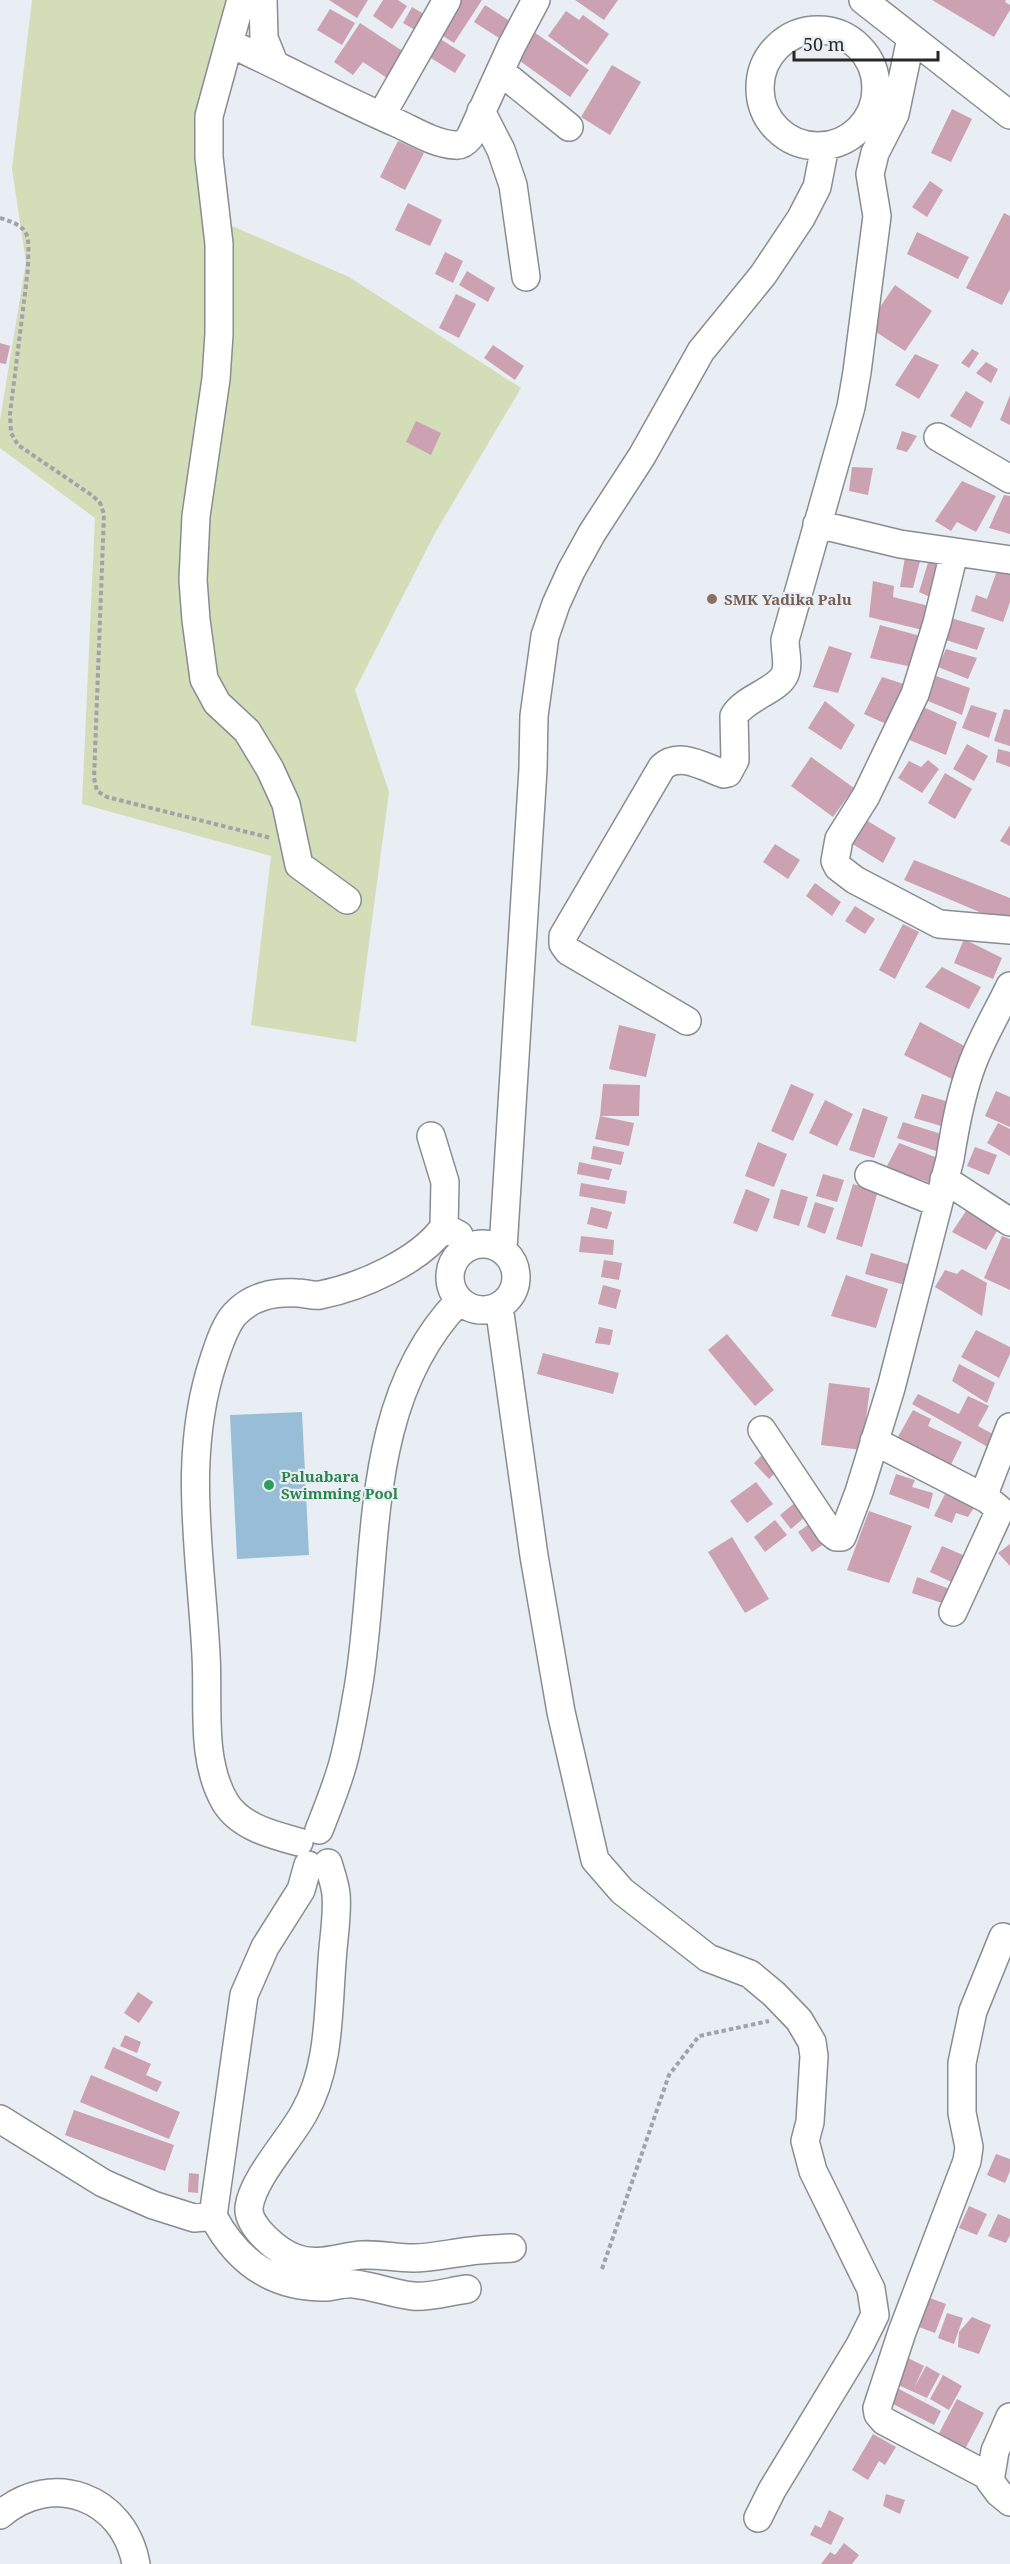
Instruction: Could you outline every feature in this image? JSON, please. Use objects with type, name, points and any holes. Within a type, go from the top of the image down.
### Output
[{"type":"street","points":[[241,0],[208,116],[208,157],[219,244],[219,334],[216,379],[196,516],[193,580],[196,620],[204,679],[217,703],[247,731],[270,770],[286,804],[298,865],[348,900]]},
{"type":"street","points":[[263,0],[264,38],[274,63]]},
{"type":"street","points":[[381,116],[447,0]]},
{"type":"street","points":[[229,43],[381,116],[443,143],[459,145],[470,137],[536,0]]},
{"type":"street","points":[[847,39],[866,3],[1010,115]]},
{"type":"street","points":[[824,30],[847,39],[859,47],[872,68],[876,94],[870,113],[859,129],[849,137],[825,146],[799,144],[777,130],[763,108],[760,95],[763,69],[777,48],[798,33],[824,30]]},
{"type":"street","points":[[687,1021],[568,951],[563,944],[562,936],[662,767],[669,760],[678,759],[724,774],[732,768],[735,760],[734,716],[742,705],[777,683],[784,674],[785,640],[851,407],[877,216],[870,174],[875,153],[895,114],[911,38]]},
{"type":"street","points":[[500,71],[569,127]]},
{"type":"street","points":[[481,111],[501,150],[513,185],[526,277]]},
{"type":"street","points":[[502,1250],[533,769],[534,716],[545,636],[556,604],[583,549],[642,456],[701,351],[763,275],[801,218],[817,187],[825,146]]},
{"type":"street","points":[[938,437],[1010,479]]},
{"type":"street","points":[[817,524],[900,544],[1010,560]]},
{"type":"street","points":[[954,553],[935,632],[915,694],[866,796],[839,839],[835,857],[838,867],[855,880],[939,924],[1010,930]]},
{"type":"street","points":[[762,1430],[830,1532],[840,1537],[847,1528],[901,1352],[972,1064],[1010,986]]},
{"type":"street","points":[[431,1136],[445,1182],[444,1227],[434,1241],[404,1263],[371,1278],[317,1295],[297,1293],[257,1297],[234,1315],[220,1341],[205,1385],[197,1434],[194,1481],[206,1654],[208,1733],[216,1783],[226,1804],[245,1823],[314,1850],[336,1894],[320,2077],[305,2112],[263,2175],[252,2198],[249,2208],[250,2216],[267,2241],[295,2259],[307,2261],[337,2261],[363,2254],[413,2258],[444,2257],[469,2251],[512,2248]]},
{"type":"street","points":[[868,1175],[941,1191],[1010,1222]]},
{"type":"street","points":[[444,1227],[458,1234],[471,1245]]},
{"type":"street","points":[[485,1243],[502,1250],[514,1263],[516,1282],[509,1299],[499,1306],[481,1311],[469,1308],[452,1290],[450,1272],[458,1255],[471,1245],[485,1243]]},
{"type":"street","points":[[459,1300],[441,1320],[407,1377],[396,1406],[385,1449],[358,1688],[342,1768],[301,1890],[265,1947],[244,1995],[213,2216],[221,2231],[252,2266],[267,2275],[316,2286],[350,2283],[371,2286],[414,2297],[467,2289]]},
{"type":"street","points":[[499,1306],[534,1556],[561,1712],[595,1860],[622,1891],[708,1958],[750,1974],[774,1994],[799,2020],[812,2042],[814,2056],[810,2122],[805,2141],[807,2154],[813,2171],[871,2289],[874,2315],[860,2345],[772,2490],[758,2518]]},
{"type":"street","points":[[953,1612],[999,1508],[987,1483],[1010,1427]]},
{"type":"street","points":[[874,1441],[999,1508]]},
{"type":"street","points":[[1003,1937],[973,2011],[962,2063],[962,2113],[969,2147],[968,2161],[902,2332],[877,2408],[878,2414],[884,2421],[990,2477],[990,2481],[999,2493],[1010,2502]]},
{"type":"street","points":[[0,2119],[103,2183],[153,2205],[194,2218],[213,2216]]},
{"type":"street","points":[[990,2481],[995,2451],[1010,2417]]},
{"type":"street","points":[[0,2515],[24,2499],[41,2494],[75,2494],[106,2510],[118,2521],[128,2535],[136,2564]]},
{"type":"path","points":[[0,218],[23,227],[27,233],[28,248],[28,269],[10,414],[11,433],[18,445],[93,496],[100,503],[104,514],[93,748],[95,787],[99,793],[107,797],[295,843]]},
{"type":"path","points":[[602,2269],[669,2075],[699,2036],[759,2021],[799,2020]]},
{"type":"green space","points":[[32,0],[259,0],[215,113],[223,222],[349,277],[521,388],[435,533],[355,690],[389,792],[356,1042],[251,1025],[271,856],[82,804],[95,518],[0,448],[0,420],[26,262],[12,169]]},
{"type":"water","name":"Paluabara Swimming Pool","points":[[302,1412],[309,1555],[237,1559],[230,1415]]},
{"type":"building","points":[[329,0],[368,0],[357,18]]},
{"type":"building","points":[[383,0],[398,0],[407,6],[392,29],[373,16]]},
{"type":"building","points":[[450,0],[482,0],[454,43],[432,29]]},
{"type":"building","points":[[575,0],[618,0],[604,20]]},
{"type":"building","points":[[932,0],[1006,0],[1005,2],[1010,5],[1010,10],[994,37]]},
{"type":"building","points":[[485,5],[510,21],[499,38],[474,22]]},
{"type":"building","points":[[412,7],[424,14],[415,30],[403,23]]},
{"type":"building","points":[[330,9],[355,23],[342,45],[317,30]]},
{"type":"building","points":[[566,11],[579,20],[583,15],[609,34],[587,65],[548,36]]},
{"type":"building","points":[[360,23],[404,52],[387,78],[363,62],[353,75],[334,62]]},
{"type":"building","points":[[531,30],[589,70],[570,97],[513,56]]},
{"type":"building","points":[[437,37],[466,55],[455,73],[426,55]]},
{"type":"building","points":[[612,65],[641,82],[610,135],[581,117]]},
{"type":"building","points":[[952,109],[972,119],[951,162],[931,153]]},
{"type":"building","points":[[398,141],[424,153],[405,190],[380,177]]},
{"type":"building","points":[[930,181],[943,190],[927,217],[912,207]]},
{"type":"building","points":[[408,203],[442,220],[430,246],[395,230]]},
{"type":"building","points":[[1004,213],[1010,216],[1010,289],[1002,305],[966,288]]},
{"type":"building","points":[[917,232],[969,257],[958,279],[907,254]]},
{"type":"building","points":[[445,252],[463,261],[453,283],[435,274]]},
{"type":"building","points":[[467,271],[495,288],[488,302],[459,285]]},
{"type":"building","points":[[895,285],[932,311],[905,351],[867,326]]},
{"type":"building","points":[[456,294],[476,304],[459,338],[439,328]]},
{"type":"building","points":[[0,343],[10,346],[6,364],[0,363]]},
{"type":"building","points":[[493,345],[524,366],[515,380],[484,358]]},
{"type":"building","points":[[972,349],[979,353],[969,368],[961,363]]},
{"type":"building","points":[[915,354],[939,365],[919,399],[895,385]]},
{"type":"building","points":[[986,362],[998,369],[991,383],[976,373]]},
{"type":"building","points":[[966,391],[984,402],[971,428],[950,416]]},
{"type":"building","points":[[1010,395],[1010,425],[1000,420]]},
{"type":"building","points":[[416,421],[441,433],[431,455],[406,442]]},
{"type":"building","points":[[902,431],[917,436],[907,452],[896,449]]},
{"type":"building","points":[[852,467],[873,468],[868,495],[849,491]]},
{"type":"building","points":[[962,481],[996,496],[976,532],[957,522],[951,531],[935,521]]},
{"type":"building","points":[[1004,495],[1010,496],[1010,534],[989,528]]},
{"type":"building","points":[[906,551],[922,554],[913,588],[900,587]]},
{"type":"building","points":[[931,553],[952,559],[941,602],[919,592]]},
{"type":"building","points":[[1001,559],[1010,561],[1010,602],[1003,622],[971,611],[976,595],[987,599]]},
{"type":"building","points":[[873,581],[894,586],[893,597],[937,608],[931,632],[869,617]]},
{"type":"building","points":[[951,618],[985,628],[977,650],[943,639]]},
{"type":"building","points":[[880,625],[928,638],[917,668],[870,658]]},
{"type":"building","points":[[829,646],[852,653],[838,693],[813,687]]},
{"type":"building","points":[[946,649],[977,658],[968,679],[938,667]]},
{"type":"building","points":[[936,676],[970,688],[962,715],[928,701]]},
{"type":"building","points":[[882,677],[910,686],[893,727],[864,714]]},
{"type":"building","points":[[825,701],[855,725],[841,750],[808,728]]},
{"type":"building","points":[[916,704],[957,722],[946,755],[902,737]]},
{"type":"building","points":[[971,705],[997,713],[989,738],[962,728]]},
{"type":"building","points":[[1004,709],[1010,710],[1010,746],[994,741]]},
{"type":"building","points":[[967,744],[988,756],[974,781],[953,769]]},
{"type":"building","points":[[998,749],[1010,752],[1010,767],[996,762]]},
{"type":"building","points":[[811,757],[854,788],[833,817],[791,786]]},
{"type":"building","points":[[928,760],[939,769],[922,793],[898,778],[909,761],[921,767]]},
{"type":"building","points":[[945,773],[972,789],[955,819],[928,803]]},
{"type":"building","points":[[866,820],[896,838],[883,863],[851,843]]},
{"type":"building","points":[[1010,825],[1010,846],[1000,841]]},
{"type":"building","points":[[775,844],[800,860],[788,879],[763,862]]},
{"type":"building","points":[[914,860],[1010,898],[1010,925],[904,880]]},
{"type":"building","points":[[815,883],[841,902],[832,916],[806,896]]},
{"type":"building","points":[[855,906],[875,919],[865,934],[845,921]]},
{"type":"building","points":[[903,924],[919,932],[895,979],[879,970]]},
{"type":"building","points":[[964,939],[1002,958],[993,979],[954,963]]},
{"type":"building","points":[[942,967],[981,987],[969,1009],[925,987]]},
{"type":"building","points":[[920,1022],[970,1049],[954,1080],[904,1055]]},
{"type":"building","points":[[619,1025],[656,1034],[646,1077],[609,1069]]},
{"type":"building","points":[[603,1084],[640,1085],[639,1116],[600,1116]]},
{"type":"building","points":[[791,1084],[814,1094],[793,1141],[771,1131]]},
{"type":"building","points":[[996,1091],[1010,1097],[1010,1127],[985,1116]]},
{"type":"building","points":[[922,1094],[956,1104],[948,1128],[914,1118]]},
{"type":"building","points":[[825,1100],[853,1114],[837,1146],[809,1133]]},
{"type":"building","points":[[863,1108],[888,1117],[874,1158],[849,1150]]},
{"type":"building","points":[[600,1116],[634,1123],[629,1146],[595,1139]]},
{"type":"building","points":[[903,1122],[951,1137],[945,1154],[897,1138]]},
{"type":"building","points":[[998,1123],[1010,1129],[1010,1156],[987,1143]]},
{"type":"building","points":[[758,1142],[787,1154],[774,1187],[745,1176]]},
{"type":"building","points":[[899,1143],[948,1162],[940,1186],[886,1168]]},
{"type":"building","points":[[593,1146],[624,1152],[621,1165],[591,1159]]},
{"type":"building","points":[[975,1147],[997,1155],[989,1175],[967,1166]]},
{"type":"building","points":[[579,1162],[612,1169],[609,1180],[577,1174]]},
{"type":"building","points":[[823,1174],[844,1180],[837,1202],[816,1196]]},
{"type":"building","points":[[581,1183],[627,1191],[625,1204],[579,1196]]},
{"type":"building","points":[[853,1184],[878,1191],[862,1247],[836,1239]]},
{"type":"building","points":[[746,1189],[770,1199],[757,1232],[733,1223]]},
{"type":"building","points":[[781,1189],[808,1197],[799,1226],[773,1218]]},
{"type":"building","points":[[815,1202],[834,1208],[825,1234],[807,1227]]},
{"type":"building","points":[[591,1207],[612,1212],[607,1229],[587,1224]]},
{"type":"building","points":[[966,1211],[998,1229],[986,1250],[952,1232]]},
{"type":"building","points":[[581,1236],[614,1240],[613,1255],[579,1252]]},
{"type":"building","points":[[1002,1236],[1010,1239],[1010,1290],[984,1278]]},
{"type":"building","points":[[871,1253],[911,1265],[905,1285],[865,1274]]},
{"type":"building","points":[[604,1260],[622,1263],[619,1280],[601,1277]]},
{"type":"building","points":[[962,1269],[987,1283],[982,1316],[935,1287],[945,1270],[957,1274]]},
{"type":"building","points":[[846,1275],[888,1289],[876,1328],[831,1316]]},
{"type":"building","points":[[603,1285],[621,1290],[616,1309],[598,1304]]},
{"type":"building","points":[[599,1327],[613,1330],[610,1345],[595,1343]]},
{"type":"building","points":[[976,1330],[1010,1347],[1010,1354],[999,1378],[961,1357]]},
{"type":"building","points":[[727,1334],[774,1390],[755,1406],[708,1350]]},
{"type":"building","points":[[543,1353],[619,1373],[613,1394],[537,1374]]},
{"type":"building","points":[[959,1364],[995,1383],[987,1403],[952,1381]]},
{"type":"building","points":[[829,1383],[870,1388],[862,1450],[821,1445]]},
{"type":"building","points":[[918,1394],[959,1414],[968,1396],[989,1406],[978,1426],[1000,1438],[993,1450],[912,1404]]},
{"type":"building","points":[[913,1410],[931,1419],[928,1426],[962,1442],[947,1473],[894,1444]]},
{"type":"building","points":[[768,1449],[781,1467],[769,1479],[754,1463]]},
{"type":"building","points":[[896,1474],[915,1480],[912,1487],[933,1493],[929,1509],[889,1494]]},
{"type":"building","points":[[756,1482],[773,1504],[747,1523],[730,1501]]},
{"type":"building","points":[[945,1494],[975,1506],[968,1517],[956,1513],[952,1523],[934,1516]]},
{"type":"building","points":[[802,1497],[813,1510],[791,1529],[780,1515]]},
{"type":"building","points":[[869,1511],[912,1526],[889,1583],[847,1570]]},
{"type":"building","points":[[818,1518],[833,1538],[812,1552],[798,1532]]},
{"type":"building","points":[[775,1520],[787,1535],[765,1552],[754,1537]]},
{"type":"building","points":[[732,1537],[769,1599],[745,1613],[708,1552]]},
{"type":"building","points":[[1010,1544],[1010,1566],[998,1553]]},
{"type":"building","points":[[942,1546],[970,1558],[958,1585],[930,1572]]},
{"type":"building","points":[[917,1577],[950,1589],[945,1604],[912,1593]]},
{"type":"building","points":[[138,1992],[153,2002],[139,2023],[124,2013]]},
{"type":"building","points":[[125,2035],[141,2042],[137,2053],[120,2046]]},
{"type":"building","points":[[113,2047],[151,2064],[146,2075],[162,2082],[157,2092],[104,2068]]},
{"type":"building","points":[[91,2075],[180,2112],[169,2139],[80,2102]]},
{"type":"building","points":[[74,2110],[174,2145],[165,2171],[65,2135]]},
{"type":"building","points":[[996,2154],[1010,2159],[1010,2171],[1005,2183],[987,2175]]},
{"type":"building","points":[[189,2173],[199,2174],[198,2193],[188,2192]]},
{"type":"building","points":[[969,2206],[987,2214],[977,2235],[959,2228]]},
{"type":"building","points":[[998,2214],[1010,2219],[1010,2235],[1006,2243],[988,2236]]},
{"type":"building","points":[[930,2298],[946,2304],[935,2333],[919,2327]]},
{"type":"building","points":[[947,2313],[963,2318],[954,2344],[938,2338]]},
{"type":"building","points":[[972,2317],[991,2325],[979,2354],[958,2347],[959,2332]]},
{"type":"building","points":[[908,2358],[924,2366],[914,2388],[926,2366],[940,2374],[927,2398],[896,2384]]},
{"type":"building","points":[[943,2375],[962,2386],[949,2410],[930,2399]]},
{"type":"building","points":[[899,2389],[941,2411],[934,2425],[891,2403]]},
{"type":"building","points":[[957,2399],[984,2413],[964,2451],[937,2437]]},
{"type":"building","points":[[873,2434],[896,2447],[885,2465],[879,2461],[868,2480],[852,2470]]},
{"type":"building","points":[[886,2494],[905,2500],[900,2514],[883,2506]]},
{"type":"building","points":[[829,2510],[844,2518],[831,2545],[810,2535],[815,2525],[821,2528]]},
{"type":"building","points":[[844,2543],[859,2555],[852,2564],[821,2564],[830,2552],[835,2555]]},
{"type":"place","name":"SMK Yadika Palu","points":[[712,599]]},
{"type":"place","name":"Paluabara Swimming Pool","points":[[269,1485]]}]
